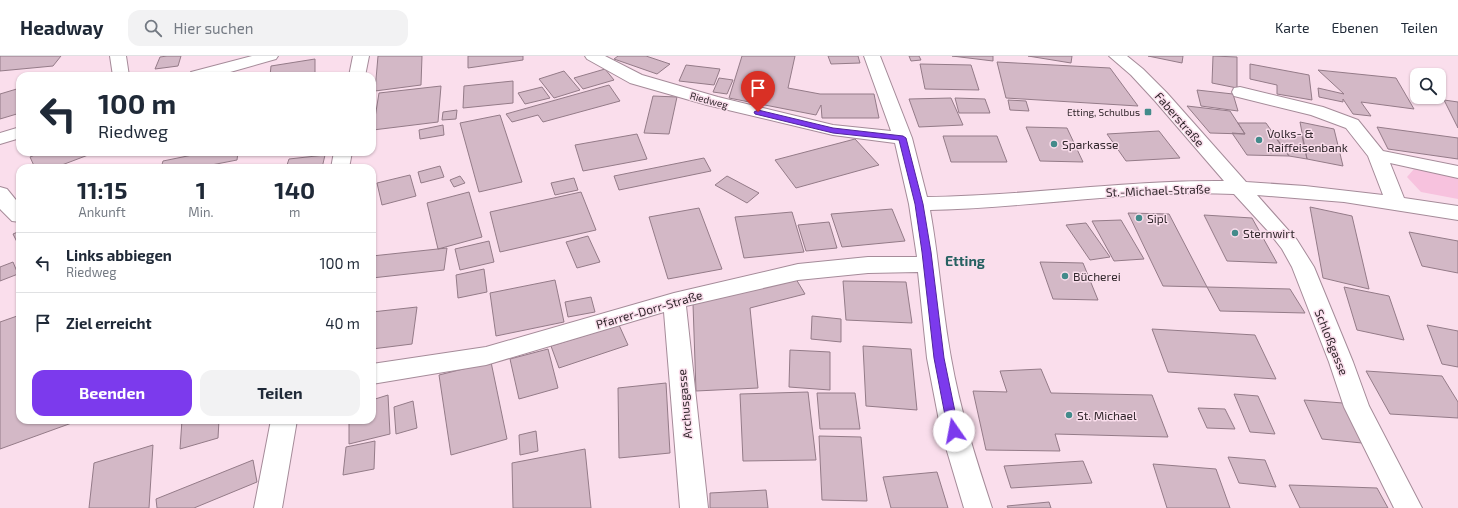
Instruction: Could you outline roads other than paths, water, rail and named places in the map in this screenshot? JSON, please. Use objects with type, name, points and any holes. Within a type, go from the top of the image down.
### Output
[{"type":"street","points":[[118,56],[120,72]]},
{"type":"street","points":[[212,72],[270,56]]},
{"type":"street","points":[[358,72],[361,56]]},
{"type":"street","name":"Riedweg","points":[[593,56],[636,79],[713,101],[833,130],[903,138]]},
{"type":"street","points":[[872,56],[903,138],[919,204],[939,358],[954,431],[978,508]]},
{"type":"street","name":"Faberstraße","points":[[1117,56],[1137,72],[1161,97],[1239,187]]},
{"type":"street","points":[[1240,92],[1317,111],[1352,124],[1377,155],[1396,202]]},
{"type":"street","points":[[0,139],[16,133]]},
{"type":"street","points":[[1377,155],[1458,172]]},
{"type":"street","name":"St.-Michael-Straße","points":[[919,204],[994,202],[1152,188],[1239,187],[1317,193],[1396,202],[1458,213]]},
{"type":"street","name":"Schloßgasse","points":[[1239,187],[1278,230],[1290,245],[1303,267],[1341,362],[1357,407],[1408,508]]},
{"type":"street","points":[[0,193],[7,204],[16,213]]},
{"type":"street","name":"Pfarrer-Dorr-Straße","points":[[376,373],[486,356],[674,301],[798,272],[868,265],[928,264]]},
{"type":"street","name":"Archusgasse","points":[[674,301],[694,508]]},
{"type":"street","points":[[268,508],[283,424]]},
{"type":"place","name":"Etting, Schulbus","points":[[1148,112]]},
{"type":"place","name":"Volks- & Raiffeisenbank","points":[[1259,140]]},
{"type":"place","name":"Sparkasse","points":[[1054,144]]},
{"type":"place","name":"Sipl","points":[[1139,218]]},
{"type":"place","name":"Sternwirt","points":[[1235,233]]},
{"type":"place","name":"Bücherei","points":[[1065,276]]},
{"type":"place","name":"St. Michael","points":[[1069,415]]},
{"type":"district","name":"Etting","points":[[965,260]]}]
